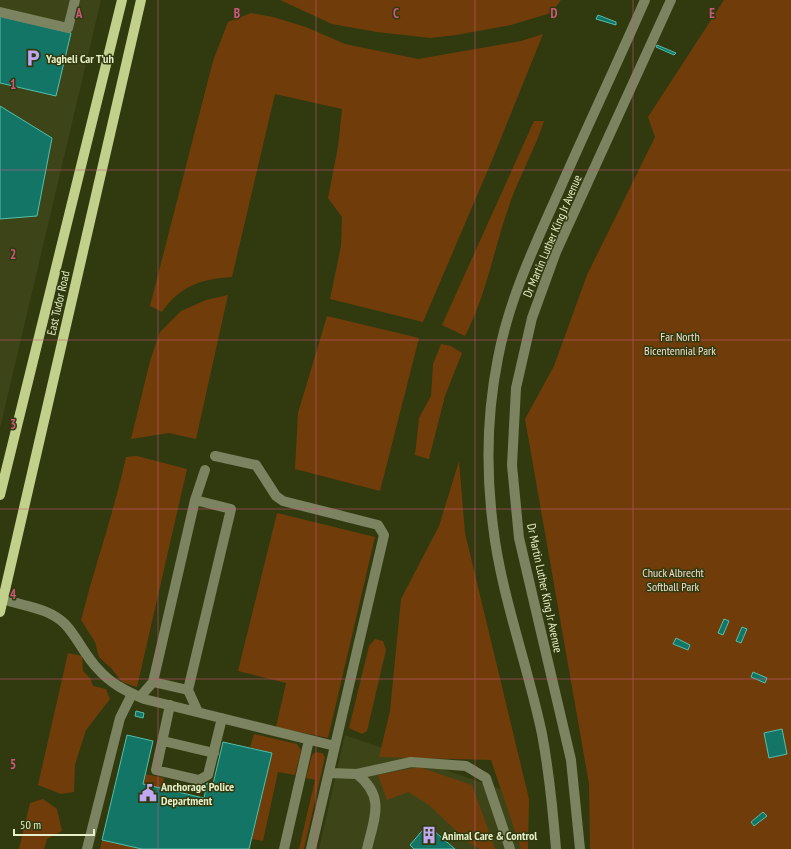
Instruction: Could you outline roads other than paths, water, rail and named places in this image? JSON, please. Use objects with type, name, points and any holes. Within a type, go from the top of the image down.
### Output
[{"type":"main road","name":"East Tudor Road","points":[[0,495],[122,0]]},
{"type":"main road","name":"East Tudor Road","points":[[0,612],[141,0]]},
{"type":"street","points":[[0,12],[68,28],[74,0]]},
{"type":"street","name":"Dr Martin Luther King Jr Avenue","points":[[556,849],[552,797],[542,734],[503,576],[493,527],[488,471],[490,418],[498,357],[512,304],[533,248],[645,0]]},
{"type":"street","name":"Dr Martin Luther King Jr Avenue","points":[[580,849],[571,760],[518,538],[512,465],[516,388],[532,318],[556,252],[671,0]]},
{"type":"street","points":[[215,456],[256,465],[276,496],[283,501],[378,525],[384,535],[311,849]]},
{"type":"street","points":[[88,849],[120,718],[136,695],[153,682],[195,500],[205,470]]},
{"type":"street","points":[[195,500],[232,509],[188,690],[198,712]]},
{"type":"street","points":[[3,599],[45,610],[65,624],[84,647],[97,668],[120,689],[170,705],[335,746]]},
{"type":"street","points":[[153,682],[188,690]]},
{"type":"street","points":[[170,705],[156,770],[199,780],[208,775],[222,718]]},
{"type":"street","points":[[284,849],[309,740]]},
{"type":"street","points":[[163,741],[214,752]]},
{"type":"street","points":[[329,773],[357,774],[411,762],[466,766],[486,778],[510,849]]},
{"type":"street","points":[[357,774],[367,782],[374,791],[377,806],[367,849]]},
{"type":"place","name":"Yagheli Car T’uh","points":[[33,58]]},
{"type":"place","name":"Anchorage Police Department","points":[[148,793]]},
{"type":"place","name":"Animal Care & Control","points":[[429,835]]},
{"type":"park label","name":"Far North Bicentennial Park","points":[[680,343]]},
{"type":"park label","name":"Chuck Albrecht Softball Park","points":[[673,579]]}]
